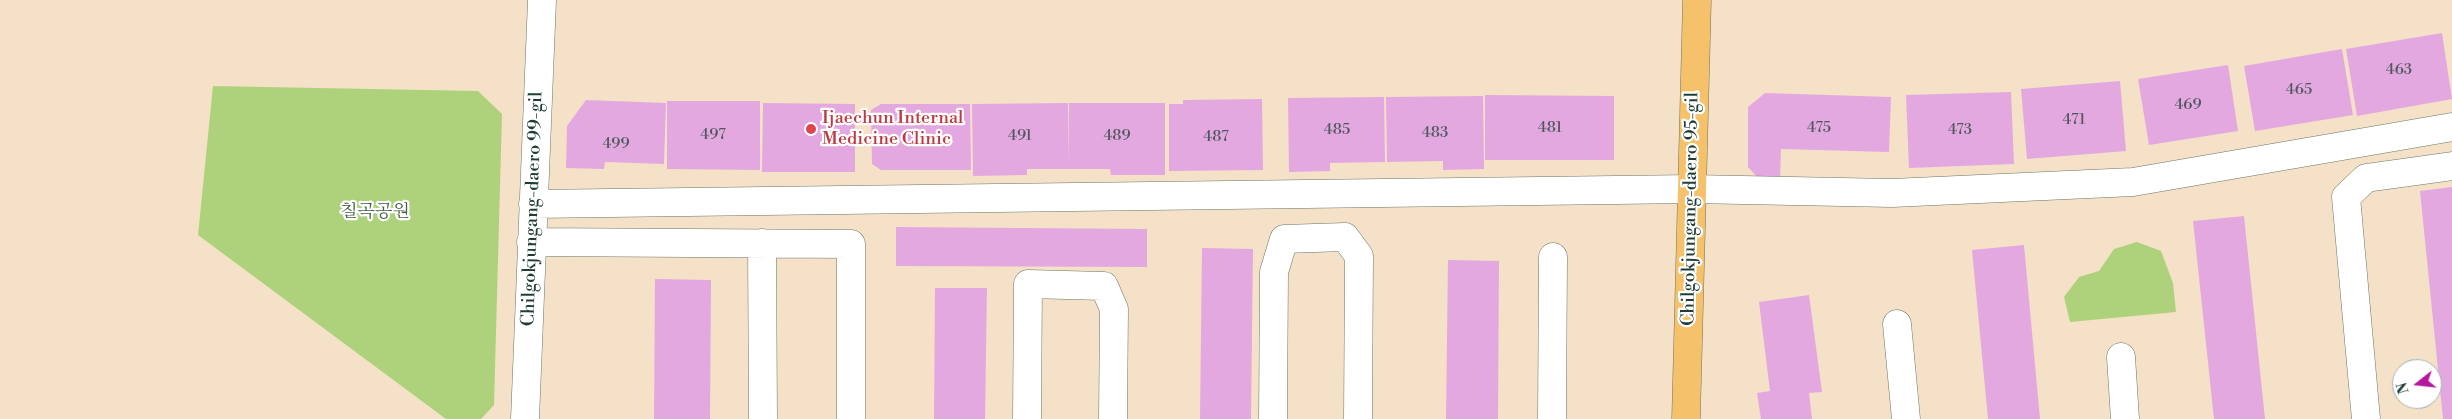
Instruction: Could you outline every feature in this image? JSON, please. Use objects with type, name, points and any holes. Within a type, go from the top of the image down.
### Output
[{"type":"main road","name":"Chilgokjungang-daero 95-gil","points":[[1686,419],[1697,0]]},
{"type":"street","name":"Chilgokjungang-daero 99-gil","points":[[525,419],[542,0]]},
{"type":"street","points":[[533,204],[1692,189],[1892,193],[2133,182],[2452,127]]},
{"type":"street","points":[[2366,419],[2346,196],[2366,178],[2452,166]]},
{"type":"street","points":[[1273,419],[1274,272],[1284,239],[1345,238],[1358,256],[1358,419]]},
{"type":"street","points":[[531,242],[851,244],[851,419]]},
{"type":"street","points":[[762,243],[763,419]]},
{"type":"street","points":[[1552,419],[1553,257]]},
{"type":"street","points":[[1027,419],[1028,284],[1104,286],[1114,310],[1114,419]]},
{"type":"street","points":[[1897,324],[1906,419]]},
{"type":"street","points":[[2120,357],[2125,419]]},
{"type":"green space","name":"칠곡공원","points":[[213,86],[478,91],[502,114],[494,405],[481,419],[446,419],[198,235]]},
{"type":"green space","points":[[2137,242],[2161,251],[2173,283],[2176,312],[2070,322],[2064,297],[2079,277],[2099,271],[2114,249]]},
{"type":"building","points":[[2442,33],[2452,99],[2357,116],[2346,49]]},
{"type":"building","points":[[2342,49],[2353,115],[2255,131],[2244,66]]},
{"type":"building","points":[[2228,65],[2238,131],[2149,145],[2138,79]]},
{"type":"building","points":[[2120,81],[2126,151],[2027,159],[2021,89]]},
{"type":"building","points":[[2011,92],[2014,164],[1909,168],[1906,95]]},
{"type":"building","points":[[1765,93],[1891,97],[1889,152],[1781,149],[1780,181],[1761,181],[1748,167],[1748,107]]},
{"type":"building","points":[[1485,95],[1614,96],[1614,160],[1485,160]]},
{"type":"building","points":[[1483,96],[1484,169],[1443,170],[1443,161],[1387,162],[1386,97]]},
{"type":"building","points":[[1384,97],[1385,162],[1330,163],[1330,171],[1289,172],[1288,98]]},
{"type":"building","points":[[1262,99],[1263,170],[1169,171],[1169,104],[1183,104],[1183,100]]},
{"type":"building","points":[[586,100],[666,103],[664,164],[605,162],[604,169],[566,168],[567,126]]},
{"type":"building","points":[[667,101],[760,101],[760,170],[667,169]]},
{"type":"building","points":[[763,103],[855,104],[855,172],[762,172]]},
{"type":"building","points":[[1068,103],[1069,167],[1069,103],[1165,103],[1165,175],[1111,175],[1110,169],[1027,169],[1027,175],[973,176],[972,104]]},
{"type":"building","points":[[881,104],[970,104],[971,170],[881,170],[872,164],[871,110]]},
{"type":"building","points":[[2452,187],[2452,419],[2443,419],[2442,359],[2437,359],[2420,191]]},
{"type":"building","points":[[2244,216],[2265,419],[2214,419],[2193,221]]},
{"type":"building","points":[[896,227],[1147,229],[1147,267],[896,266]]},
{"type":"building","points":[[2024,245],[2040,419],[1988,419],[1972,250]]},
{"type":"building","points":[[1202,248],[1253,249],[1251,419],[1200,419]]},
{"type":"building","points":[[1448,260],[1499,261],[1498,419],[1446,419]]},
{"type":"building","points":[[655,279],[711,280],[710,419],[654,419]]},
{"type":"building","points":[[935,288],[987,288],[985,419],[934,419]]},
{"type":"building","points":[[1809,295],[1822,392],[1809,393],[1812,419],[1761,419],[1757,393],[1770,391],[1759,302]]},
{"type":"place","name":"Ijaechun Internal Medicine Clinic","points":[[811,129]]}]
